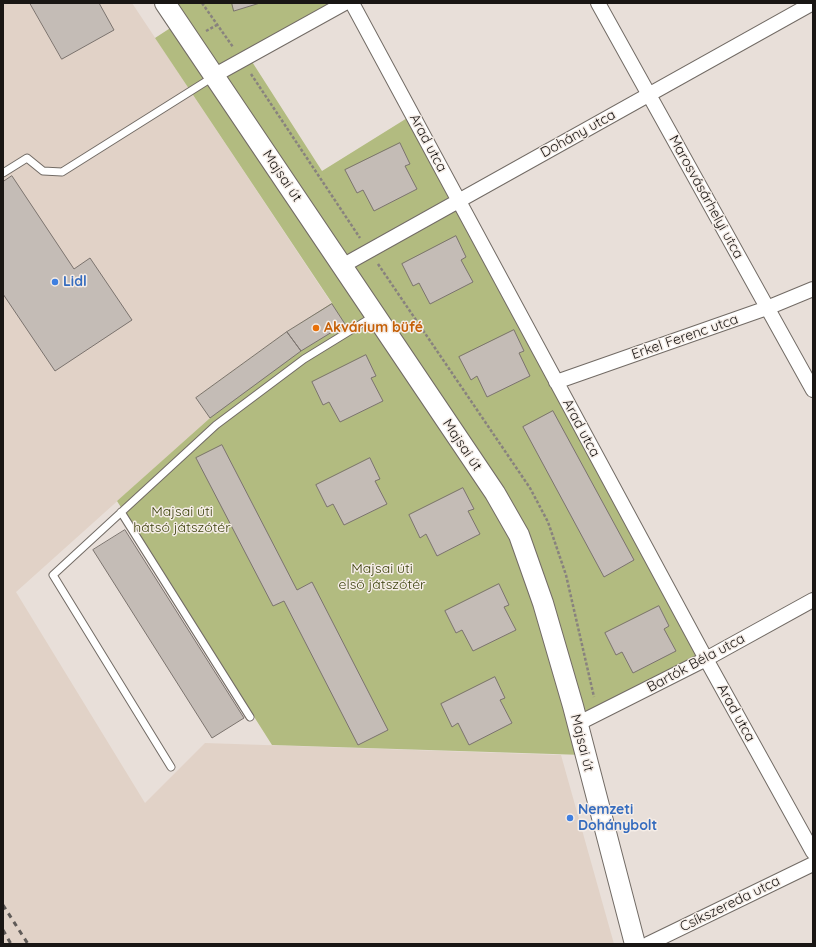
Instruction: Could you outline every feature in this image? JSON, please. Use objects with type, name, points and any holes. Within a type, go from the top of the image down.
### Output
[{"type":"main road","name":"Majsai út","points":[[166,3],[494,492],[520,535],[543,603],[577,724],[635,944]]},
{"type":"street","points":[[215,75],[345,3]]},
{"type":"street","name":"Arad utca","points":[[352,3],[706,659],[813,852]]},
{"type":"street","name":"Marosvásárhelyi utca","points":[[598,3],[813,390]]},
{"type":"street","name":"Dohány utca","points":[[342,266],[813,3]]},
{"type":"street","name":"Erkel Ferenc utca","points":[[556,382],[767,308],[813,289]]},
{"type":"street","name":"Bartók Béla utca","points":[[577,724],[706,659],[813,600]]},
{"type":"street","name":"Csíkszereda utca","points":[[648,944],[813,864]]},
{"type":"lane","points":[[3,173],[27,158],[42,171],[62,172],[215,75]]},
{"type":"lane","points":[[172,768],[53,575],[216,425],[304,359],[375,315]]},
{"type":"lane","points":[[121,512],[250,717]]},
{"type":"path","points":[[202,3],[242,60],[369,251]]},
{"type":"shaded area","points":[[3,3],[132,3],[332,304],[287,332],[196,399],[210,418],[16,592],[145,803],[205,743],[561,755],[614,944],[3,944]]},
{"type":"green space","points":[[167,3],[344,3],[249,57],[322,171],[412,115],[705,659],[578,722],[519,535],[584,755],[272,745],[117,501],[210,418],[196,398],[287,332],[332,303],[155,38],[178,23]]},
{"type":"building","points":[[30,3],[99,3],[114,30],[62,59]]},
{"type":"building","points":[[232,3],[260,3],[234,11]]},
{"type":"building","points":[[400,143],[410,164],[405,166],[417,189],[374,211],[363,190],[357,193],[345,170]]},
{"type":"building","name":"Lidl","points":[[12,176],[74,269],[90,258],[132,320],[55,371],[3,294],[3,182]]},
{"type":"building","points":[[456,236],[466,257],[461,260],[473,282],[430,304],[419,283],[413,286],[402,264]]},
{"type":"building","name":"Akvárium büfé","points":[[332,304],[345,324],[301,351],[287,332]]},
{"type":"building","points":[[514,330],[524,351],[519,353],[530,376],[487,397],[477,376],[471,380],[459,357]]},
{"type":"building","points":[[287,332],[301,351],[210,418],[196,398]]},
{"type":"building","points":[[366,355],[376,376],[371,378],[383,401],[340,422],[329,402],[323,405],[312,382]]},
{"type":"building","points":[[553,411],[634,560],[604,577],[523,427]]},
{"type":"building","points":[[222,445],[297,590],[312,582],[388,730],[358,745],[284,601],[273,606],[196,458]]},
{"type":"building","points":[[370,458],[380,479],[375,481],[387,504],[344,525],[333,504],[327,507],[316,485]]},
{"type":"building","points":[[463,488],[474,509],[468,511],[480,534],[437,556],[426,534],[420,538],[409,515]]},
{"type":"building","points":[[125,530],[244,718],[212,738],[93,550]]},
{"type":"building","points":[[499,584],[509,605],[504,607],[516,630],[473,651],[462,630],[456,633],[445,611]]},
{"type":"building","points":[[659,606],[669,626],[664,629],[676,651],[633,673],[622,652],[616,655],[605,633]]},
{"type":"building","points":[[495,677],[505,698],[500,700],[512,723],[469,745],[458,723],[452,727],[441,704]]},
{"type":"railway","points":[[3,905],[28,944]]},
{"type":"railway","points":[[3,930],[11,944]]},
{"type":"place","name":"Lidl","points":[[55,282]]},
{"type":"place","name":"Akvárium büfé","points":[[316,328]]},
{"type":"place","name":"Nemzeti Dohánybolt","points":[[570,818]]},
{"type":"park label","name":"Majsai úti hátsó játszótér","points":[[182,520]]},
{"type":"park label","name":"Majsai úti első játszótér","points":[[382,578]]}]
